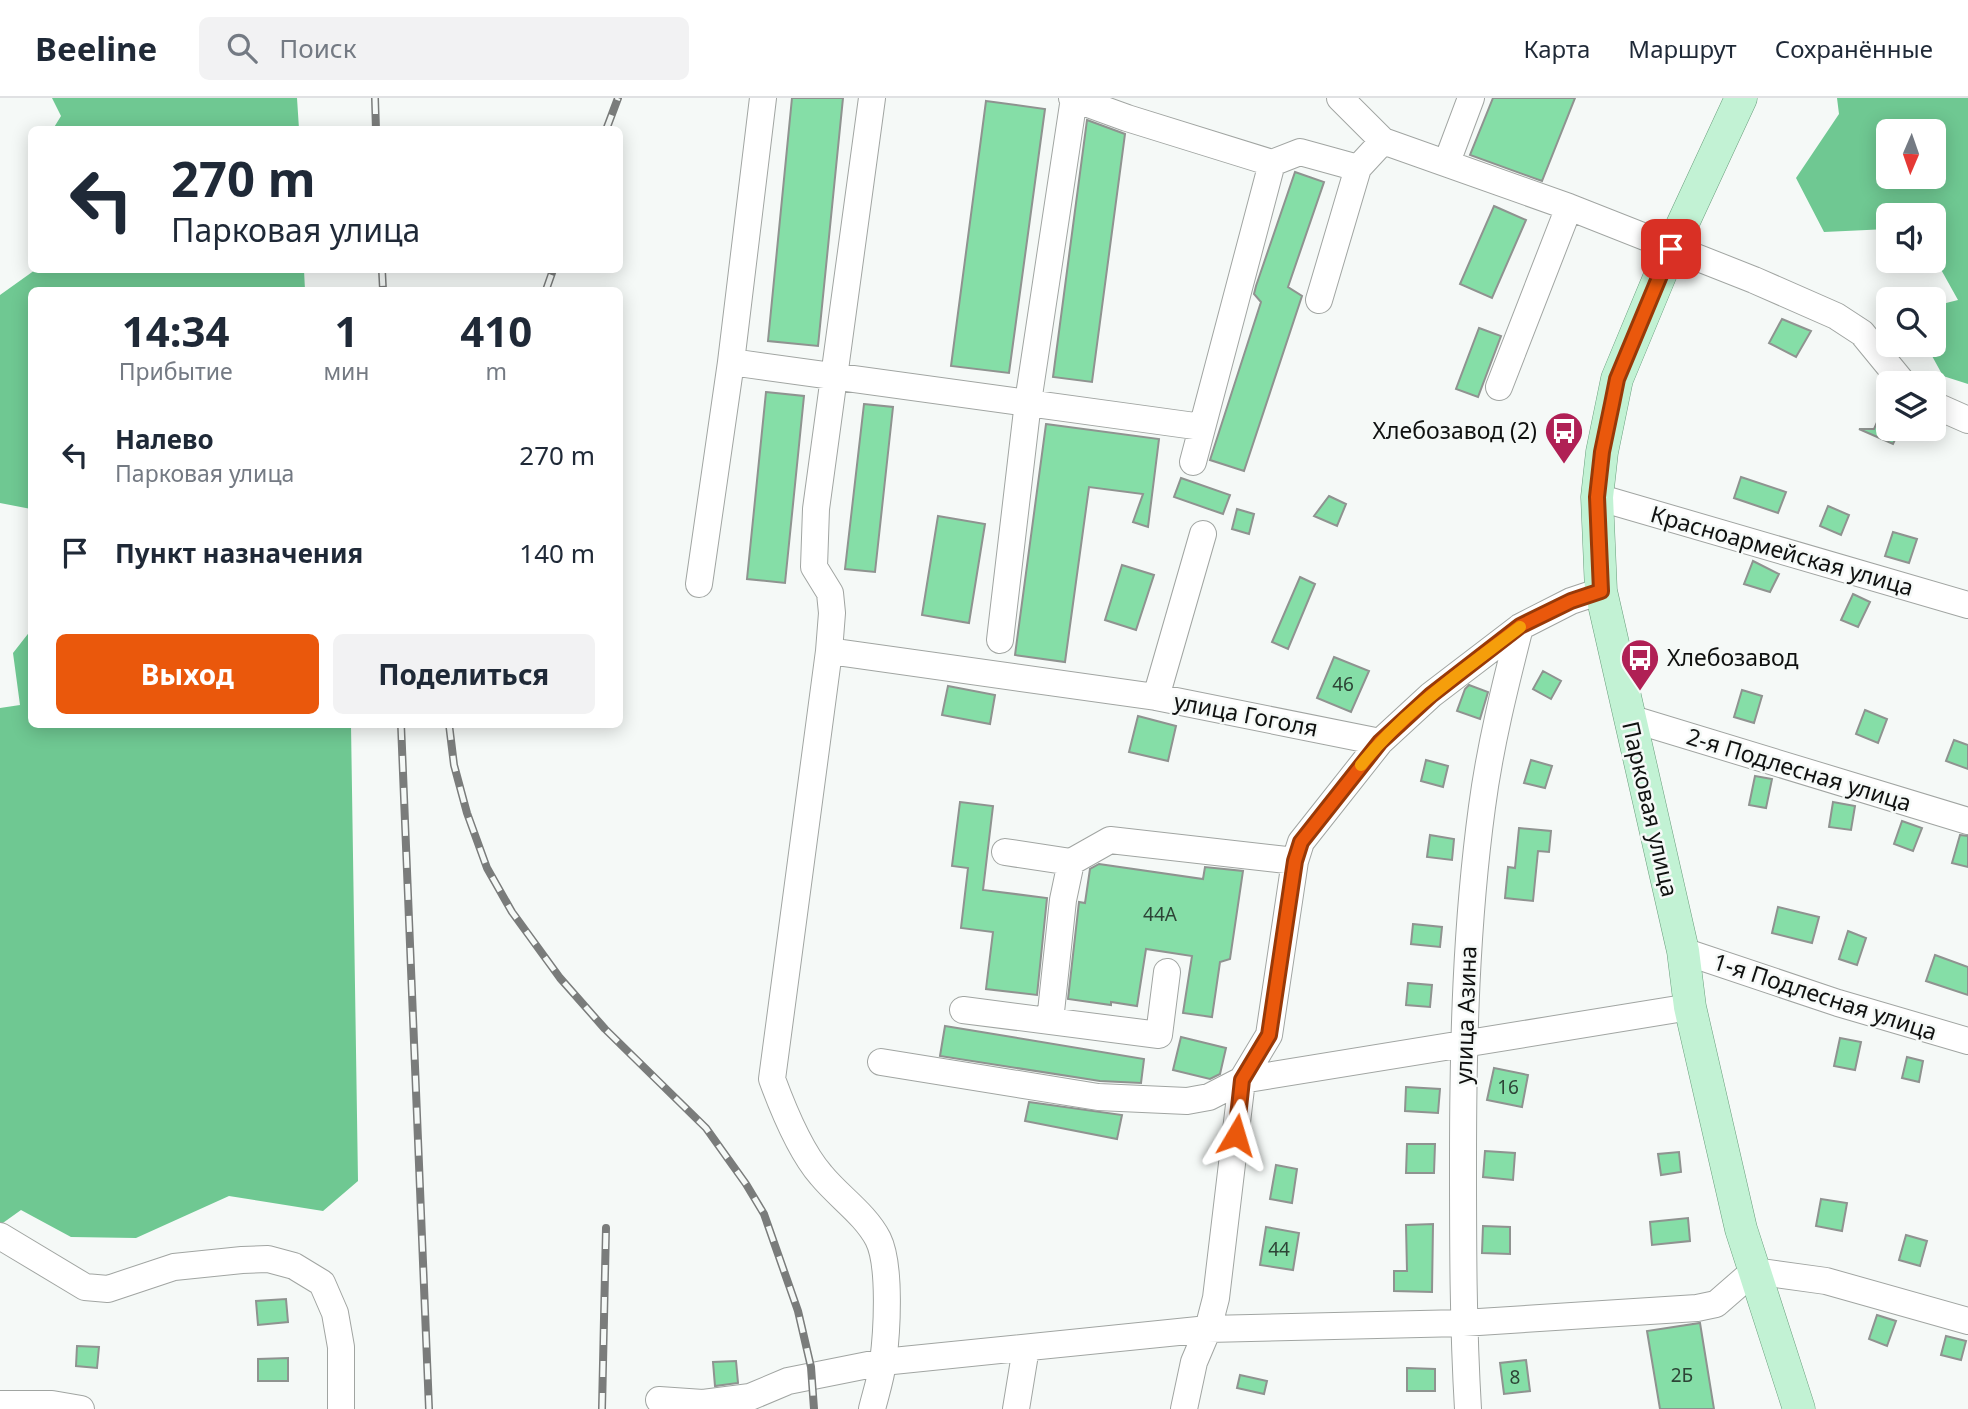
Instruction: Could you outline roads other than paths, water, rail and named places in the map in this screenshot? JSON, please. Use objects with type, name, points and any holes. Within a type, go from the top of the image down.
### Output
[{"type":"main road","name":"Парковая улица","points":[[1741,98],[1671,249],[1617,379],[1602,452],[1597,497],[1601,591],[1683,951],[1690,1007],[1741,1229],[1800,1409]]},
{"type":"street","points":[[699,584],[731,362],[763,98]]},
{"type":"street","points":[[872,98],[816,509],[814,567],[830,593],[832,613],[772,1079],[781,1104],[818,1173],[868,1224],[879,1240],[886,1271],[883,1362],[873,1409]]},
{"type":"street","points":[[1000,639],[1028,402],[1073,98],[1127,118],[1272,163],[1300,152],[1359,168]]},
{"type":"street","points":[[1340,98],[1383,141],[1569,207],[1754,280],[1836,316],[1862,333],[1893,371]]},
{"type":"street","points":[[1447,162],[1471,98]]},
{"type":"street","points":[[1319,300],[1359,168],[1383,141]]},
{"type":"street","points":[[1193,462],[1272,163]]},
{"type":"street","points":[[1499,387],[1569,207]]},
{"type":"street","points":[[731,362],[1202,428]]},
{"type":"street","points":[[1946,410],[1968,420]]},
{"type":"street","name":"Красноармейская улица","points":[[1597,497],[1968,606]]},
{"type":"street","name":"улица Гоголя","points":[[1203,534],[1156,697],[1380,742]]},
{"type":"street","points":[[1184,1409],[1194,1362],[1208,1329],[1216,1298],[1242,1080],[1269,1035],[1295,861],[1301,842],[1380,742],[1431,695],[1520,626],[1571,601],[1601,591]]},
{"type":"street","name":"улица Азина","points":[[1468,1409],[1463,1322],[1463,1044],[1468,939],[1482,806],[1499,709],[1520,626]]},
{"type":"street","points":[[829,650],[1156,697]]},
{"type":"street","name":"2-я Подлесная улица","points":[[1629,718],[1968,821]]},
{"type":"street","points":[[1006,852],[1071,862],[1110,840],[1295,861]]},
{"type":"street","points":[[1050,1021],[1063,900],[1071,862]]},
{"type":"street","name":"1-я Подлесная улица","points":[[1683,951],[1838,1003],[1968,1041]]},
{"type":"street","points":[[963,1010],[1159,1035],[1167,972]]},
{"type":"street","points":[[881,1062],[1098,1097],[1187,1101],[1209,1097],[1242,1080],[1690,1007]]},
{"type":"street","points":[[0,1236],[85,1287],[108,1289],[174,1267],[268,1259],[294,1266],[322,1283],[335,1313],[341,1347],[341,1409]]},
{"type":"street","points":[[659,1400],[703,1403],[750,1397],[788,1381],[883,1362],[1208,1329],[1463,1322],[1697,1308],[1716,1304],[1754,1271],[1826,1281],[1968,1321]]},
{"type":"street","points":[[1016,1409],[1026,1348]]},
{"type":"street","points":[[0,1404],[52,1404],[81,1409]]},
{"type":"railway","points":[[375,98],[376,126]]},
{"type":"railway","points":[[608,126],[618,98]]},
{"type":"railway","points":[[382,273],[383,287]]},
{"type":"railway","points":[[547,287],[552,273]]},
{"type":"railway","points":[[401,728],[429,1409]]},
{"type":"railway","points":[[449,728],[454,765],[467,813],[487,868],[512,912],[560,978],[605,1029],[706,1128],[764,1214],[798,1311],[811,1367],[814,1409]]},
{"type":"railway","points":[[602,1409],[606,1228]]},
{"type":"place","name":"Хлебозавод (2)","points":[[1564,465]]},
{"type":"place","name":"Хлебозавод","points":[[1640,692]]}]
